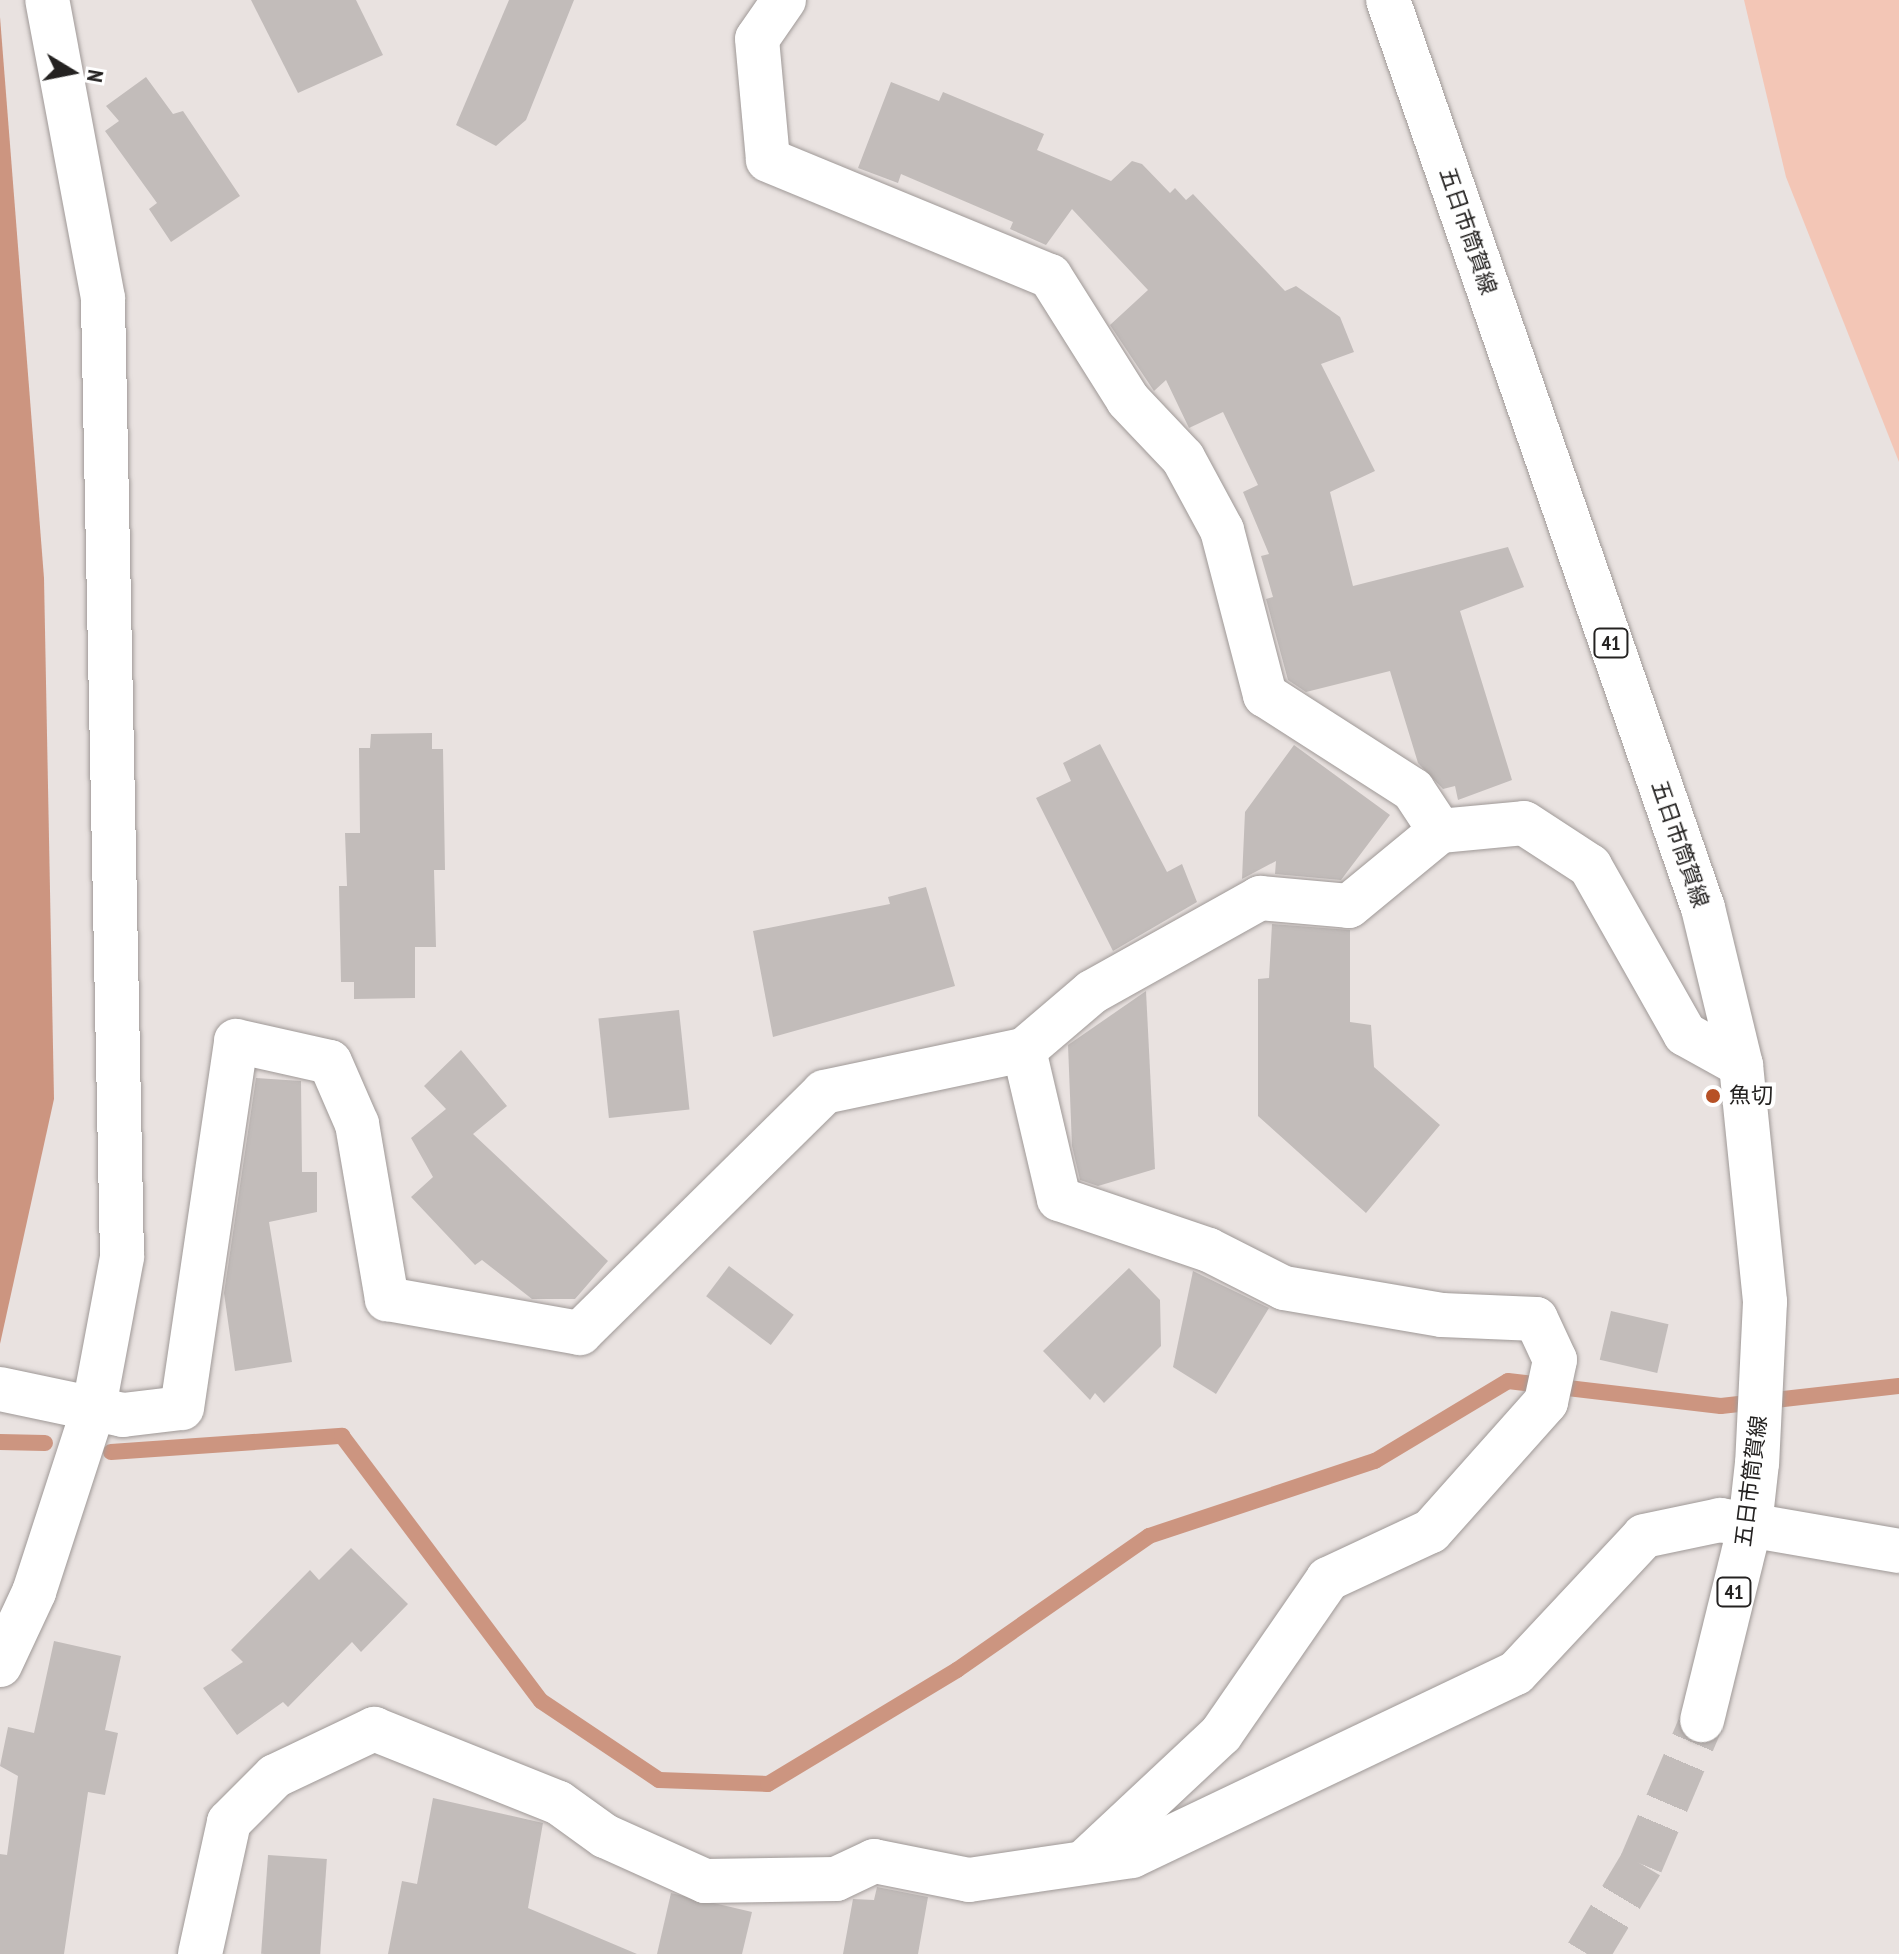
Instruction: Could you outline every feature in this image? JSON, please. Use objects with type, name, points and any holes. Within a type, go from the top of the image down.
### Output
[{"type":"street","points":[[0,1665],[34,1592],[79,1404],[122,1257],[103,298],[47,0]]},
{"type":"street","points":[[784,0],[757,39],[768,160],[1050,276],[1128,400],[1183,458],[1222,530],[1265,695],[1413,790],[1440,831]]},
{"type":"street","name":"五日市筒賀線","points":[[1388,0],[1703,908],[1741,1065],[1765,1302],[1757,1463],[1750,1525],[1702,1720]]},
{"type":"street","points":[[0,1389],[123,1415],[182,1408],[236,1041],[330,1062],[357,1124],[387,1299],[580,1333],[824,1092],[1024,1050],[1092,992],[1260,898],[1349,906],[1440,831],[1524,823],[1590,866],[1685,1034],[1741,1065]]},
{"type":"street","points":[[1024,1050],[1059,1199],[1209,1250],[1284,1288],[1442,1315],[1536,1319],[1555,1360],[1546,1402],[1431,1531],[1328,1579],[1221,1734],[1083,1863]]},
{"type":"street","points":[[200,1954],[229,1822],[275,1776],[374,1729],[559,1803],[605,1836],[705,1881],[836,1879],[874,1861],[969,1880],[1132,1856],[1516,1673],[1644,1536],[1720,1520],[1899,1551]]},
{"type":"shaded area","points":[[1744,0],[1899,0],[1899,462],[1786,177]]},
{"type":"shaded area","points":[[0,17],[44,578],[54,1099],[0,1344]]},
{"type":"building","points":[[251,0],[356,0],[383,55],[298,93]]},
{"type":"building","points":[[509,0],[574,0],[526,120],[496,146],[456,125]]},
{"type":"building","points":[[146,77],[173,114],[183,111],[240,196],[171,242],[149,209],[157,203],[105,131],[119,121],[106,106]]},
{"type":"building","points":[[891,82],[939,101],[943,92],[1044,134],[1037,150],[1111,181],[1132,161],[1142,164],[1170,193],[1175,188],[1186,200],[1193,194],[1285,291],[1296,286],[1340,317],[1354,352],[1321,364],[1375,471],[1330,492],[1353,586],[1508,547],[1524,587],[1460,611],[1512,780],[1458,800],[1455,786],[1443,789],[1418,763],[1390,671],[1306,692],[1288,680],[1266,599],[1273,597],[1261,556],[1269,554],[1243,492],[1258,485],[1223,412],[1189,428],[1166,380],[1154,391],[1110,325],[1148,290],[1072,209],[1046,245],[1010,229],[1013,222],[901,174],[898,183],[858,168]]},
{"type":"building","points":[[432,733],[432,749],[443,749],[445,870],[434,870],[436,947],[415,947],[415,998],[354,999],[354,982],[341,982],[339,886],[347,886],[345,833],[360,833],[359,748],[370,748],[371,734]]},
{"type":"building","points":[[1100,744],[1167,872],[1182,864],[1197,902],[1113,951],[1036,798],[1071,781],[1063,763]]},
{"type":"building","points":[[1294,745],[1390,815],[1341,880],[1275,874],[1276,861],[1242,879],[1245,812]]},
{"type":"building","points":[[926,887],[955,986],[773,1037],[753,931],[890,904],[888,897]]},
{"type":"building","points":[[1272,924],[1350,930],[1350,1022],[1371,1025],[1374,1067],[1440,1125],[1366,1213],[1258,1116],[1258,979],[1269,978]]},
{"type":"building","points":[[1146,991],[1155,1169],[1098,1186],[1080,1180],[1072,1146],[1068,1045]]},
{"type":"building","points":[[679,1010],[689,1109],[609,1118],[598,1018]]},
{"type":"building","points":[[461,1050],[507,1106],[473,1134],[608,1261],[575,1299],[532,1299],[482,1260],[475,1265],[411,1197],[433,1177],[411,1138],[446,1109],[424,1086]]},
{"type":"building","points":[[256,1078],[301,1081],[302,1172],[317,1172],[317,1212],[269,1222],[292,1362],[235,1371],[224,1293]]},
{"type":"building","points":[[729,1266],[794,1315],[771,1345],[706,1296]]},
{"type":"building","points":[[1129,1268],[1160,1300],[1161,1346],[1104,1403],[1095,1393],[1090,1400],[1043,1351]]},
{"type":"building","points":[[1193,1271],[1269,1308],[1216,1394],[1173,1367]]},
{"type":"building","points":[[1611,1311],[1668,1324],[1657,1373],[1600,1360]]},
{"type":"building","points":[[351,1548],[408,1604],[361,1652],[352,1642],[288,1707],[283,1702],[237,1735],[203,1688],[243,1662],[231,1650],[310,1570],[319,1580]]},
{"type":"building","points":[[54,1641],[121,1656],[105,1730],[118,1733],[105,1795],[88,1792],[64,1954],[0,1954],[0,1854],[7,1855],[18,1776],[0,1766],[8,1727],[34,1733]]},
{"type":"building","points":[[433,1798],[543,1823],[528,1908],[637,1954],[388,1954],[402,1881],[417,1884]]},
{"type":"building","points":[[268,1855],[327,1859],[320,1954],[261,1954]]},
{"type":"building","points":[[877,1887],[928,1897],[918,1954],[843,1954],[853,1899],[874,1900]]},
{"type":"building","points":[[671,1893],[752,1912],[742,1954],[657,1954]]},
{"type":"waterway","points":[[111,1452],[342,1436],[541,1701],[659,1780],[768,1784],[957,1670],[1149,1536],[1375,1461],[1508,1381],[1721,1406],[1899,1386]]},
{"type":"waterway","points":[[0,1442],[45,1443]]},
{"type":"tunnel","points":[[1587,1954],[1641,1864],[1702,1720]]},
{"type":"place","name":"魚切","points":[[1713,1096]]}]
